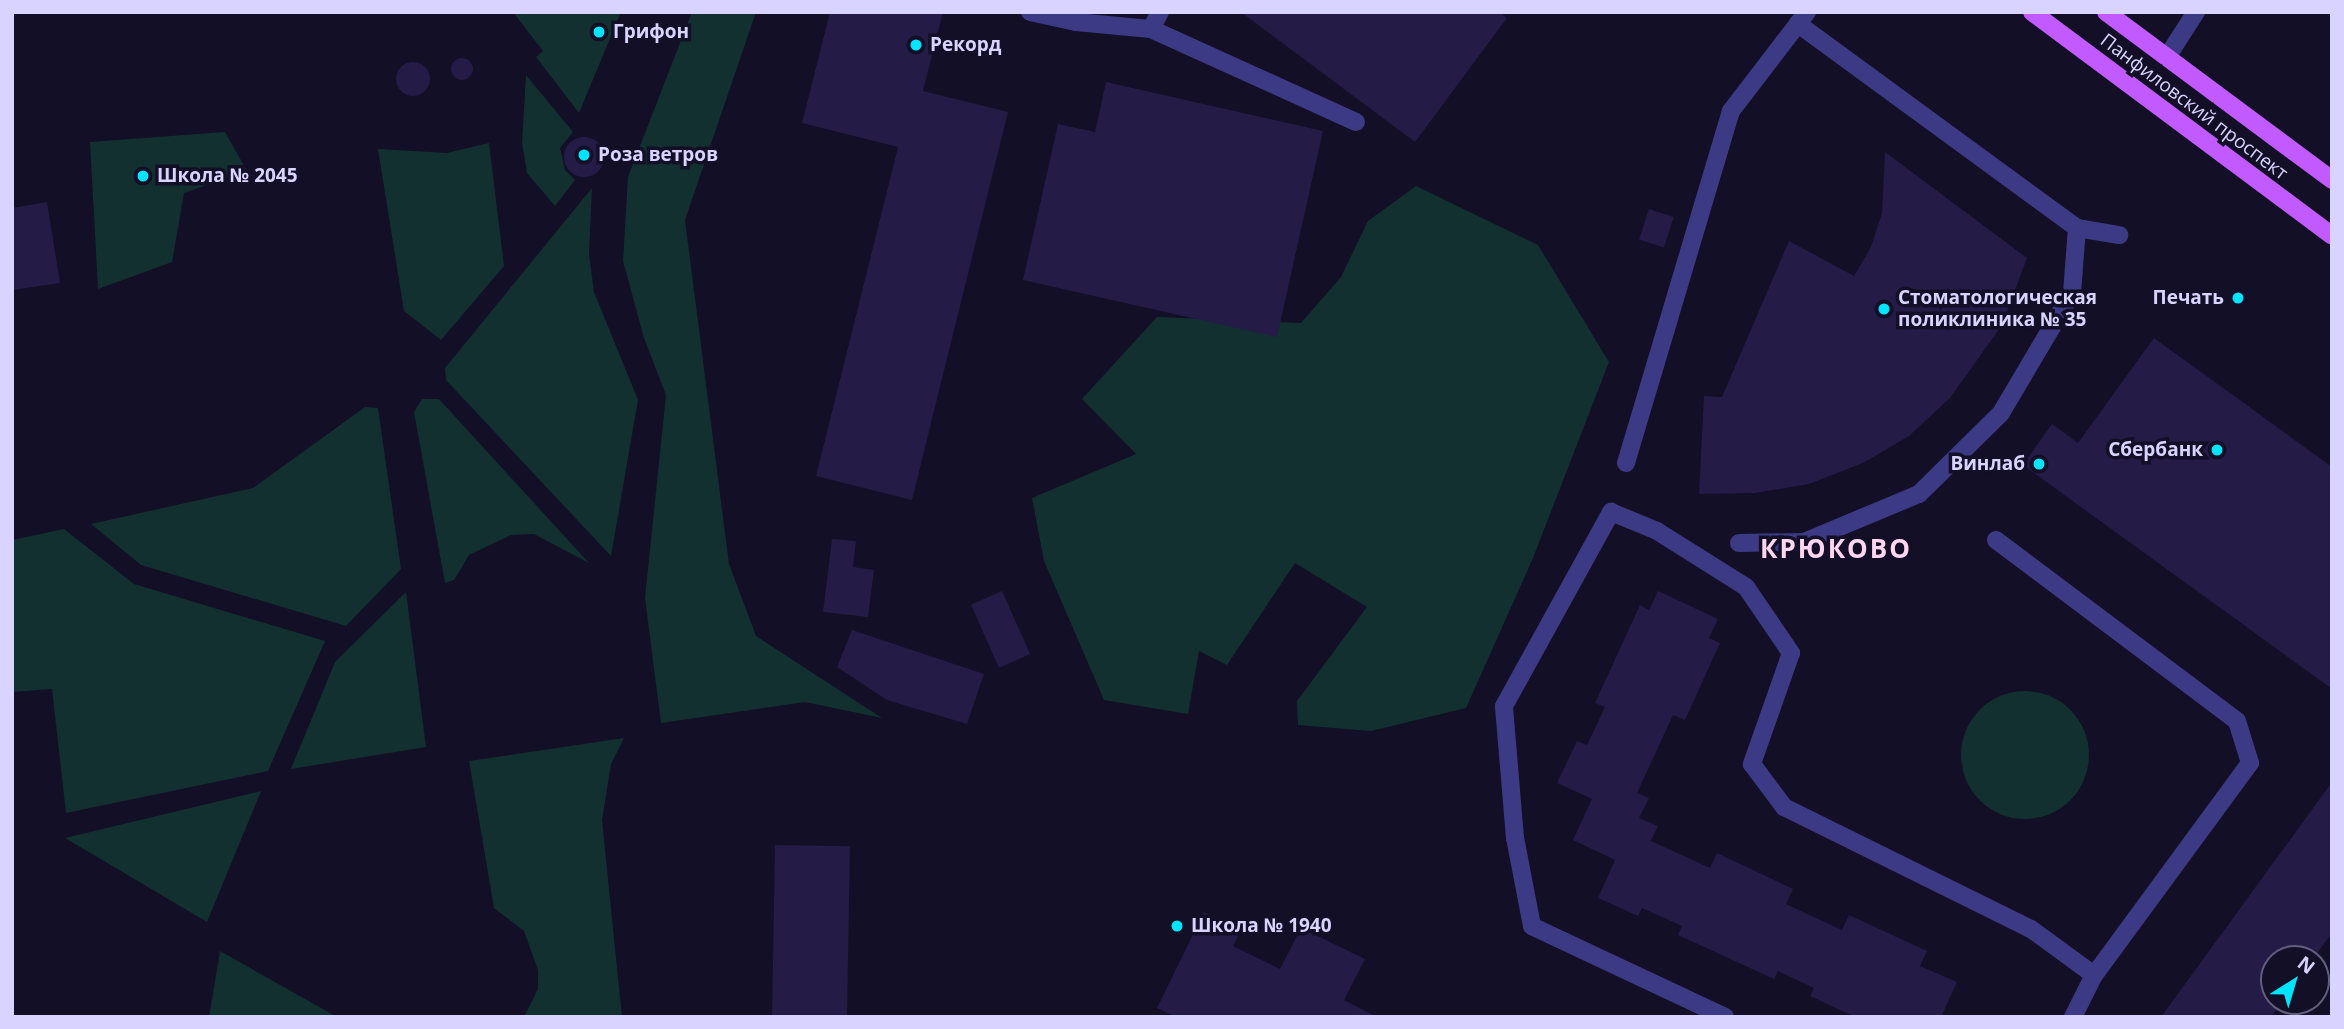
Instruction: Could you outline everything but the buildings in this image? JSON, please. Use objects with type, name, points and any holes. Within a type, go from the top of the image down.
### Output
[{"type":"main road","name":"Панфиловский проспект","points":[[2032,12],[2332,236]]},
{"type":"main road","name":"Панфиловский проспект","points":[[2106,12],[2332,180]]},
{"type":"lane","points":[[1030,12],[1151,29],[1356,122]]},
{"type":"lane","points":[[1151,29],[1160,12]]},
{"type":"lane","points":[[2166,57],[2196,12]]},
{"type":"lane","points":[[1626,463],[1731,111],[1802,18],[2077,228],[2119,235]]},
{"type":"lane","points":[[1739,543],[1804,542],[1919,494],[2001,412],[2065,305],[2072,293],[2077,228]]},
{"type":"lane","points":[[1725,1017],[1532,926],[1515,838],[1504,706],[1611,512],[1657,531],[1746,587],[1791,653],[1752,764],[1784,807],[2031,929],[2094,975]]},
{"type":"lane","points":[[1996,540],[2237,721],[2250,763],[2094,975],[2073,1017]]},
{"type":"green space","points":[[513,12],[621,12],[579,113],[536,57],[543,51]]},
{"type":"green space","points":[[692,12],[756,12],[685,220],[729,564],[756,636],[882,718],[805,702],[661,723],[645,598],[666,395],[644,338],[623,261],[628,177]]},
{"type":"green space","points":[[526,75],[573,132],[560,148],[565,170],[575,180],[555,206],[527,173],[522,143]]},
{"type":"green space","points":[[225,132],[247,171],[184,193],[172,262],[98,289],[90,142]]},
{"type":"green space","points":[[489,143],[504,266],[441,340],[404,311],[378,149],[447,153]]},
{"type":"green space","points":[[1416,186],[1538,245],[1609,362],[1533,558],[1466,708],[1371,731],[1298,725],[1297,701],[1367,607],[1295,563],[1227,665],[1199,651],[1188,714],[1104,700],[1044,561],[1032,498],[1136,454],[1082,399],[1157,317],[1301,323],[1341,277],[1368,221]]},
{"type":"green space","points":[[592,188],[589,254],[594,292],[638,400],[611,556],[446,380],[445,368]]},
{"type":"green space","points":[[422,399],[439,399],[589,563],[534,534],[511,535],[469,555],[454,580],[445,583],[414,412]]},
{"type":"green space","points":[[365,407],[378,408],[401,569],[346,626],[141,565],[91,524],[253,488]]},
{"type":"green space","points":[[64,529],[134,584],[325,641],[268,771],[66,813],[52,689],[12,692],[12,540]]},
{"type":"green space","points":[[406,592],[426,747],[291,769],[335,662]]},
{"type":"green space","points":[[2025,691],[2049,696],[2070,710],[2084,731],[2089,755],[2084,779],[2070,800],[2049,814],[2025,819],[2001,814],[1980,800],[1966,779],[1961,755],[1966,731],[1980,710],[2001,696]]},
{"type":"green space","points":[[624,738],[611,764],[602,820],[622,1017],[524,1017],[538,989],[538,970],[524,931],[494,908],[469,761]]},
{"type":"green space","points":[[261,791],[207,922],[65,838]]},
{"type":"green space","points":[[220,951],[337,1017],[209,1017]]},
{"type":"place","name":"Грифон","points":[[599,32]]},
{"type":"place","name":"Рекорд","points":[[916,45]]},
{"type":"place","name":"Роза ветров","points":[[584,155]]},
{"type":"place","name":"Школа № 2045","points":[[143,176]]},
{"type":"place","name":"Печать","points":[[2238,298]]},
{"type":"place","name":"Стоматологическая поликлиника № 35","points":[[1884,309]]},
{"type":"place","name":"Сбербанк","points":[[2217,450]]},
{"type":"place","name":"Винлаб","points":[[2039,464]]},
{"type":"place","name":"Школа № 1940","points":[[1177,926]]},
{"type":"district","name":"КРЮКОВО","points":[[1836,549]]}]
